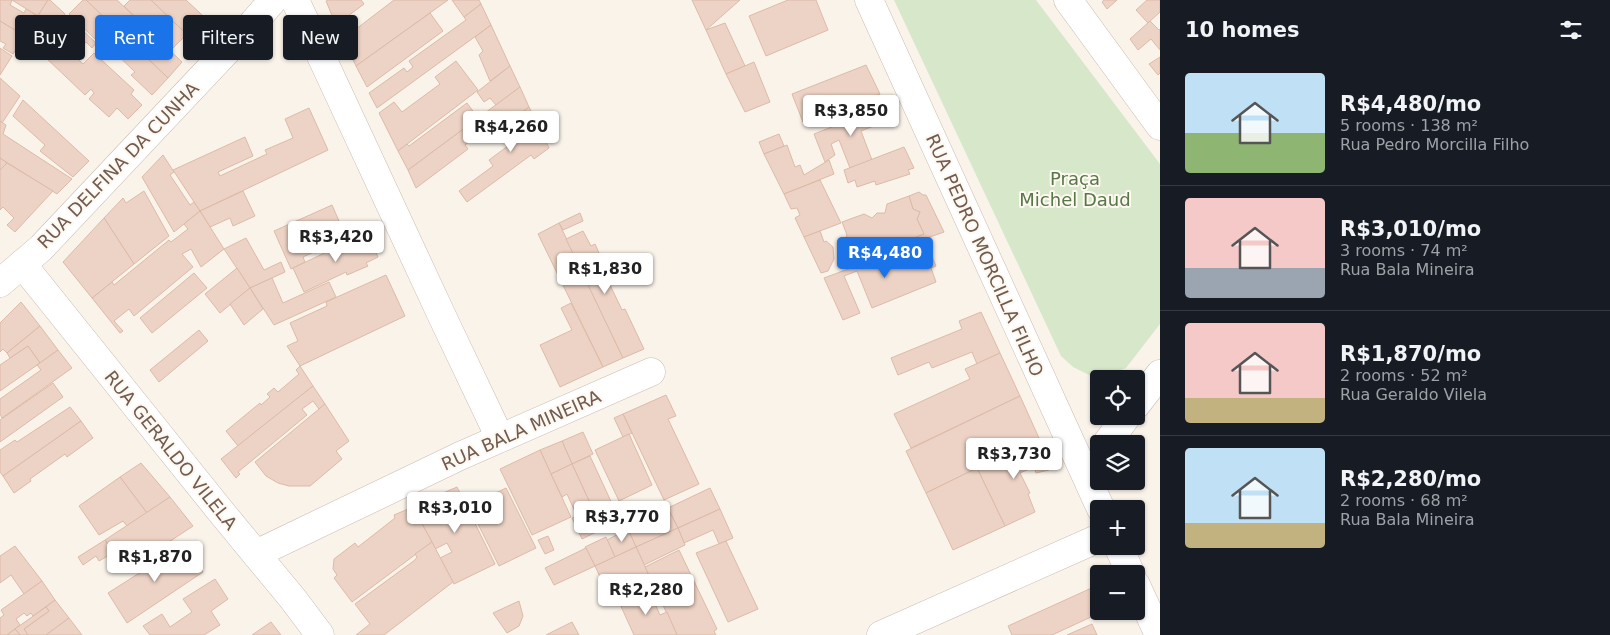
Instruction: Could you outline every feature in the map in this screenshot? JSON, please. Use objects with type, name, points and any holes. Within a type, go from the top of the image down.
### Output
[{"type":"street","name":"RUA DELFINA DA CUNHA","points":[[0,283],[41,248],[273,0]]},
{"type":"street","points":[[296,0],[500,438]]},
{"type":"street","name":"RUA PEDRO MORCILLA FILHO","points":[[869,0],[1090,461]]},
{"type":"street","points":[[1068,0],[1160,126]]},
{"type":"street","name":"RUA GERALDO VILELA","points":[[22,264],[320,635]]},
{"type":"street","name":"RUA BALA MINEIRA","points":[[256,554],[500,438],[651,372]]},
{"type":"street","points":[[1145,393],[1160,374]]},
{"type":"street","points":[[881,635],[1090,542]]},
{"type":"street","points":[[1145,605],[1159,635]]},
{"type":"green space","name":"Praça Michel Daud","points":[[894,0],[1036,0],[1160,164],[1160,324],[1126,368],[1121,370],[1090,370],[1090,376],[1073,367],[1061,356]]},
{"type":"building","points":[[0,0],[12,0],[10,5],[24,13],[26,9],[36,15],[15,15],[15,30],[0,21]]},
{"type":"building","points":[[12,0],[48,0],[39,15]]},
{"type":"building","points":[[48,0],[65,14],[64,15],[38,15]]},
{"type":"building","points":[[83,0],[86,0],[102,15],[95,15],[95,39],[85,29],[85,15],[69,14]]},
{"type":"building","points":[[86,0],[117,0],[133,15],[102,15]]},
{"type":"building","points":[[130,0],[151,0],[167,15],[133,15],[124,6]]},
{"type":"building","points":[[151,0],[186,0],[202,15],[183,15],[183,31],[173,21],[173,15],[167,15]]},
{"type":"building","points":[[361,0],[364,4],[349,15],[332,15],[326,1]]},
{"type":"building","points":[[394,0],[448,0],[356,66],[353,60],[358,60],[358,28]]},
{"type":"building","points":[[452,0],[479,0],[481,4],[464,17]]},
{"type":"building","points":[[692,0],[740,0],[706,30]]},
{"type":"building","points":[[788,0],[816,0],[828,30],[766,56],[749,16]]},
{"type":"building","points":[[1104,0],[1117,0],[1107,9],[1102,2]]},
{"type":"building","points":[[1147,0],[1160,0],[1160,12],[1148,23],[1136,10]]},
{"type":"building","points":[[481,4],[491,25],[377,108],[369,93],[404,68],[407,72],[413,67],[409,61],[466,20],[464,17]]},
{"type":"building","points":[[430,13],[443,31],[367,87],[356,66]]},
{"type":"building","points":[[0,21],[15,30],[15,51],[13,54],[3,48],[6,44],[0,41]]},
{"type":"building","points":[[173,21],[183,30],[183,38],[173,48]]},
{"type":"building","points":[[1150,21],[1160,29],[1160,50],[1151,39],[1138,50],[1130,39]]},
{"type":"building","points":[[725,23],[745,66],[726,74],[706,30]]},
{"type":"building","points":[[491,25],[510,66],[490,81],[479,55],[483,51],[475,37]]},
{"type":"building","points":[[85,32],[95,44],[92,48],[86,42],[85,43]]},
{"type":"building","points":[[0,48],[12,56],[0,75]]},
{"type":"building","points":[[94,53],[95,60],[102,60],[134,90],[131,94],[142,105],[128,119],[117,108],[109,117],[89,99],[94,93],[91,89],[85,95],[48,60],[79,60],[83,64]]},
{"type":"building","points":[[173,53],[182,62],[168,78],[149,60],[173,60]]},
{"type":"building","points":[[1160,57],[1160,73],[1158,75],[1149,64]]},
{"type":"building","points":[[123,60],[149,60],[168,78],[152,95],[131,75],[135,72]]},
{"type":"building","points":[[456,61],[478,90],[398,151],[379,113],[394,102],[402,112],[440,84],[435,77]]},
{"type":"building","points":[[754,62],[770,102],[745,112],[726,74]]},
{"type":"building","points":[[866,65],[880,94],[803,122],[792,94]]},
{"type":"building","points":[[510,66],[520,87],[496,105],[490,98],[484,102],[477,92]]},
{"type":"building","points":[[0,78],[20,96],[2,123],[0,121]]},
{"type":"building","points":[[520,87],[529,107],[482,143],[477,136],[465,145],[468,149],[416,188],[408,170]]},
{"type":"building","points":[[23,100],[89,161],[73,177],[40,151],[45,145],[13,116]]},
{"type":"building","points":[[467,103],[478,118],[408,170],[398,151],[407,144],[409,146]]},
{"type":"building","points":[[885,106],[891,119],[861,131],[872,160],[850,168],[839,140],[831,144],[835,155],[825,162],[814,134]]},
{"type":"building","points":[[529,107],[549,148],[534,159],[531,155],[467,202],[459,191],[493,166],[489,160],[516,140],[505,126]]},
{"type":"building","points":[[309,108],[328,150],[200,211],[173,170],[245,137],[253,156],[218,172],[220,176],[267,154],[265,150],[293,138],[285,119]]},
{"type":"building","points":[[0,121],[6,125],[3,134],[72,179],[57,194],[0,158]]},
{"type":"building","points":[[779,134],[784,146],[764,154],[759,142]]},
{"type":"building","points":[[787,145],[795,167],[800,165],[804,175],[829,160],[834,174],[784,194],[764,154]]},
{"type":"building","points":[[904,147],[914,168],[908,170],[910,174],[876,185],[875,181],[857,187],[855,180],[848,183],[844,170]]},
{"type":"building","points":[[163,155],[174,172],[170,175],[190,205],[194,202],[200,211],[174,232],[142,177]]},
{"type":"building","points":[[0,158],[7,163],[0,170]]},
{"type":"building","points":[[7,163],[53,191],[15,232],[7,225],[14,218],[3,207],[0,210],[0,170]]},
{"type":"building","points":[[820,180],[841,223],[804,237],[795,218],[800,215],[797,208],[791,209],[784,194]]},
{"type":"building","points":[[144,191],[169,236],[134,264],[104,218],[123,198],[126,203]]},
{"type":"building","points":[[243,191],[255,216],[233,226],[230,218],[210,227],[200,211]]},
{"type":"building","points":[[919,192],[926,195],[944,232],[916,242],[915,237],[924,234],[917,219],[920,212],[913,209],[909,196]]},
{"type":"building","points":[[909,196],[913,209],[920,212],[917,219],[924,234],[906,241],[899,237],[895,245],[882,250],[876,247],[872,254],[857,260],[851,245],[844,241],[847,235],[842,222],[864,214],[872,218],[877,213],[885,213],[887,204]]},
{"type":"building","points":[[332,205],[346,237],[303,257],[305,262],[291,269],[274,231]]},
{"type":"building","points":[[200,211],[224,249],[201,267],[191,249],[182,254],[193,267],[134,316],[129,309],[114,321],[123,331],[120,333],[92,298],[112,282],[114,285],[169,240],[171,242],[188,229],[184,224]]},
{"type":"building","points":[[580,213],[583,221],[563,230],[559,223]]},
{"type":"building","points":[[104,218],[134,264],[92,298],[63,262]]},
{"type":"building","points":[[559,223],[623,358],[603,367],[538,234]]},
{"type":"building","points":[[583,231],[591,246],[595,244],[613,284],[610,285],[622,310],[625,309],[644,349],[623,358],[566,239]]},
{"type":"building","points":[[820,231],[824,242],[826,241],[833,247],[834,259],[828,271],[821,273],[804,237]]},
{"type":"building","points":[[367,233],[378,257],[366,263],[368,266],[347,275],[346,272],[304,292],[293,268]]},
{"type":"building","points":[[246,238],[264,270],[281,262],[285,272],[250,288],[224,249]]},
{"type":"building","points":[[926,242],[936,266],[931,268],[936,282],[872,308],[857,271],[844,276],[860,313],[843,320],[824,278],[867,262],[868,266]]},
{"type":"building","points":[[237,268],[250,288],[220,313],[205,294]]},
{"type":"building","points":[[194,273],[207,288],[152,333],[140,318]]},
{"type":"building","points":[[386,275],[405,316],[300,366],[287,346],[298,341],[290,323],[327,306],[326,302]]},
{"type":"building","points":[[272,278],[283,303],[329,282],[336,297],[274,325],[250,288]]},
{"type":"building","points":[[250,288],[263,309],[244,325],[230,304]]},
{"type":"building","points":[[21,302],[40,326],[7,353],[3,349],[0,352],[0,323]]},
{"type":"building","points":[[571,303],[603,367],[560,387],[540,345],[572,330],[561,308]]},
{"type":"building","points":[[981,312],[1000,353],[977,364],[972,352],[932,368],[929,362],[898,375],[891,358],[962,329],[959,321]]},
{"type":"building","points":[[40,326],[58,350],[40,363],[28,346],[10,358],[7,353]]},
{"type":"building","points":[[199,330],[208,341],[159,382],[150,370]]},
{"type":"building","points":[[28,346],[40,363],[0,391],[0,365]]},
{"type":"building","points":[[58,350],[72,368],[2,418],[0,414],[0,399],[41,370],[37,365]]},
{"type":"building","points":[[1000,353],[1020,396],[911,448],[894,414],[970,379],[965,369]]},
{"type":"building","points":[[300,366],[313,386],[238,446],[226,431],[270,397],[267,394],[274,388],[278,392],[299,374],[296,370]]},
{"type":"building","points":[[53,383],[63,397],[0,442],[0,420]]},
{"type":"building","points":[[313,386],[325,404],[319,409],[313,401],[302,409],[307,415],[238,472],[240,474],[236,478],[221,459]]},
{"type":"building","points":[[666,395],[676,416],[668,419],[699,484],[664,500],[623,414]]},
{"type":"building","points":[[1020,396],[1039,438],[926,493],[906,451]]},
{"type":"building","points":[[325,404],[349,441],[336,451],[342,459],[310,486],[289,486],[278,483],[266,476],[255,462]]},
{"type":"building","points":[[70,407],[81,421],[3,476],[0,472],[0,450],[15,440],[17,442]]},
{"type":"building","points":[[623,414],[632,433],[623,437],[614,418]]},
{"type":"building","points":[[81,421],[93,438],[67,457],[65,454],[14,493],[3,476]]},
{"type":"building","points":[[583,432],[593,454],[572,464],[562,441]]},
{"type":"building","points":[[629,434],[652,485],[619,501],[595,450]]},
{"type":"building","points":[[1039,438],[1046,452],[1049,470],[1036,473],[1034,467],[1020,473],[1030,493],[1028,494],[1035,512],[1005,526],[977,468]]},
{"type":"building","points":[[562,441],[572,464],[551,474],[540,450]]},
{"type":"building","points":[[540,450],[571,517],[532,535],[500,469]]},
{"type":"building","points":[[590,456],[620,521],[602,529],[572,464]]},
{"type":"building","points":[[141,463],[170,497],[147,513],[120,477]]},
{"type":"building","points":[[572,464],[602,529],[582,539],[572,518],[577,516],[567,494],[562,497],[551,474]]},
{"type":"building","points":[[977,468],[1005,526],[953,550],[926,493]]},
{"type":"building","points":[[120,477],[147,513],[127,526],[123,521],[99,535],[79,506]]},
{"type":"building","points":[[457,487],[495,564],[454,584],[440,558],[452,552],[447,543],[435,549],[413,506]],"holes":[[[447,505],[450,510],[444,513],[441,508]]]},
{"type":"building","points":[[506,488],[536,548],[499,566],[469,506]]},
{"type":"building","points":[[710,488],[720,509],[678,528],[668,508]]},
{"type":"building","points":[[170,497],[193,526],[125,571],[105,540]]},
{"type":"building","points":[[413,507],[432,542],[352,602],[334,578],[337,575],[333,569],[334,559],[355,543],[358,547],[395,518],[394,515]]},
{"type":"building","points":[[720,509],[733,538],[719,544],[713,530],[684,543],[678,528]]},
{"type":"building","points":[[670,513],[678,528],[636,547],[629,532]]},
{"type":"building","points":[[678,528],[685,545],[644,565],[636,547]]},
{"type":"building","points":[[628,529],[636,547],[615,557],[607,540]]},
{"type":"building","points":[[548,536],[554,550],[545,554],[538,540]]},
{"type":"building","points":[[606,537],[615,557],[595,566],[585,547]]},
{"type":"building","points":[[105,540],[113,553],[99,561],[96,556],[83,565],[78,557]]},
{"type":"building","points":[[726,541],[758,609],[728,622],[696,553]]},
{"type":"building","points":[[432,542],[453,582],[384,635],[356,635],[370,624],[355,604],[415,560],[417,557],[415,554]]},
{"type":"building","points":[[185,544],[203,572],[127,623],[108,593]]},
{"type":"building","points":[[15,546],[42,581],[24,594],[11,575],[0,583],[0,556]]},
{"type":"building","points":[[636,547],[651,579],[610,598],[595,566]]},
{"type":"building","points":[[586,548],[595,566],[554,585],[545,568]]},
{"type":"building","points":[[679,550],[717,629],[714,631],[716,635],[677,635],[645,567]]},
{"type":"building","points":[[215,579],[228,599],[211,611],[220,625],[204,635],[150,635],[143,626],[162,614],[170,627],[192,612],[183,599]]},
{"type":"building","points":[[42,581],[55,600],[33,616],[31,613],[27,616],[24,613],[16,619],[20,625],[7,635],[0,635],[0,618],[4,615],[1,610]]},
{"type":"building","points":[[648,588],[660,615],[667,612],[677,635],[634,635],[619,602]]},
{"type":"building","points":[[1090,589],[1090,617],[1052,635],[1012,635],[1008,626]]},
{"type":"building","points":[[55,600],[69,618],[46,635],[28,635],[24,629],[49,611],[46,607]]},
{"type":"building","points":[[519,601],[523,616],[519,626],[507,633],[493,613]]},
{"type":"building","points":[[46,607],[49,611],[24,629],[28,635],[20,635],[15,629]]},
{"type":"building","points":[[69,618],[82,635],[46,635]]},
{"type":"building","points":[[271,622],[281,635],[252,635]]},
{"type":"building","points":[[572,622],[579,635],[546,635]]},
{"type":"building","points":[[1092,624],[1097,635],[1067,635]]},
{"type":"building","points":[[15,629],[20,635],[7,635]]}]
